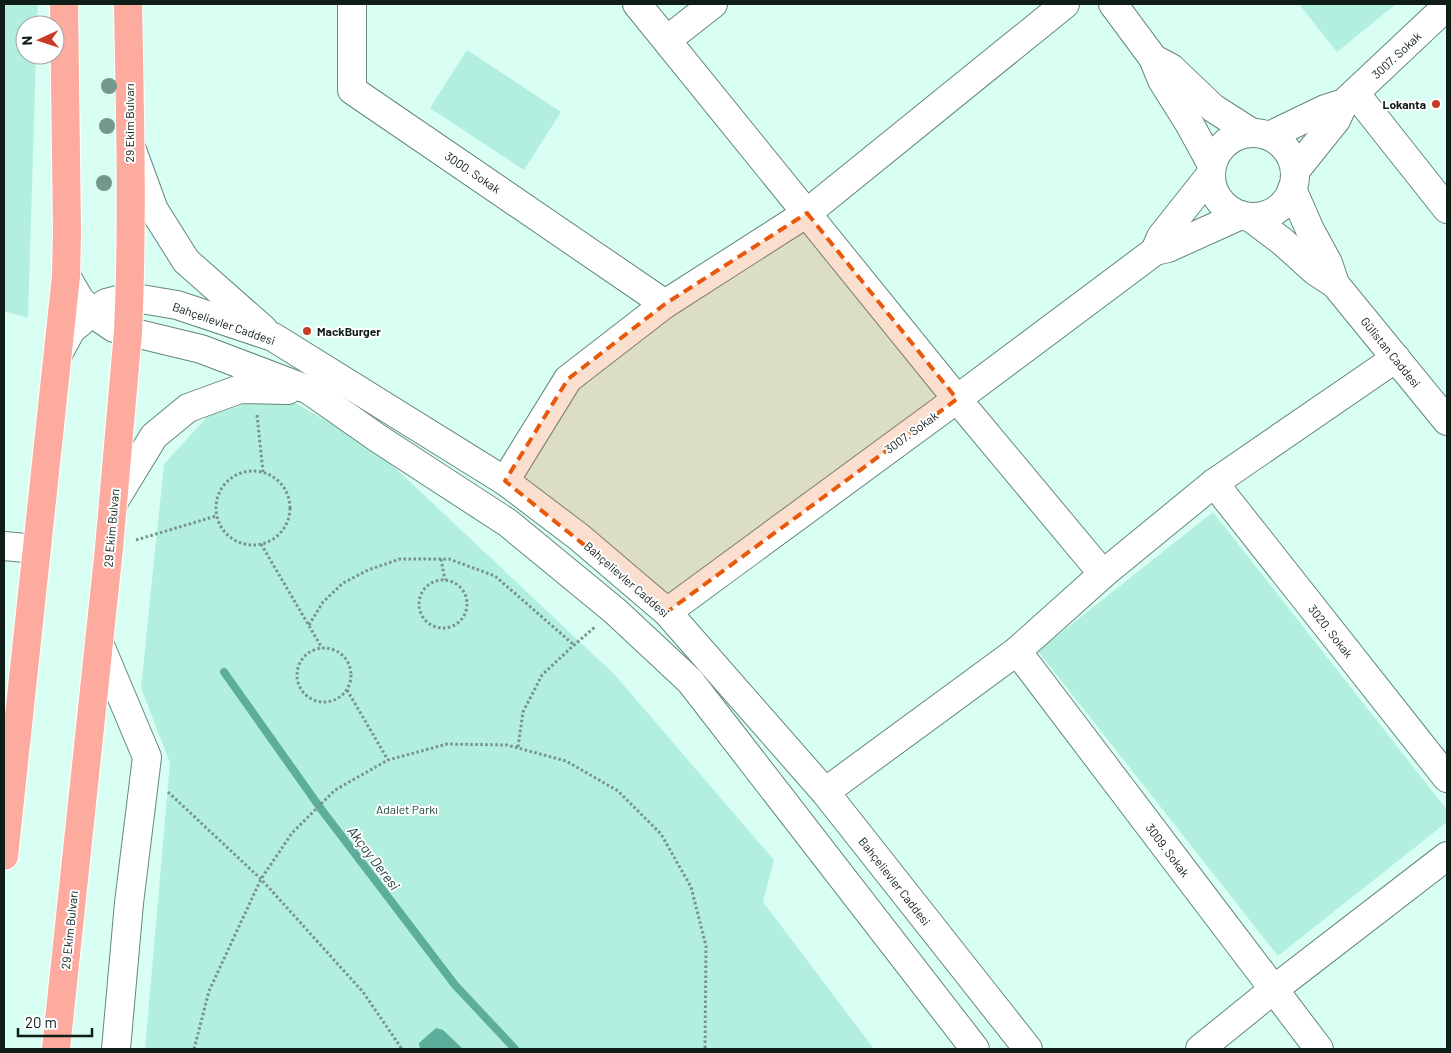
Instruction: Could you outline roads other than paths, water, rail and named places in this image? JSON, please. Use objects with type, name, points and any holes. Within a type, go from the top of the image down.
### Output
[{"type":"main road","points":[[4,856],[6,812],[66,276],[68,232],[64,4]]},
{"type":"main road","name":"29 Ekim Bulvarı","points":[[56,1049],[109,548],[128,332],[130,144],[128,4]]},
{"type":"street","name":"3000. Sokak","points":[[352,4],[352,90],[665,304]]},
{"type":"street","points":[[637,4],[957,399],[1103,574]]},
{"type":"street","points":[[667,40],[713,4]]},
{"type":"street","points":[[505,481],[568,379],[665,304],[806,213],[1065,4]]},
{"type":"street","points":[[1114,4],[1153,58],[1162,80],[1189,123],[1211,169],[1212,183],[1219,199],[1232,212],[1245,216],[1258,216],[1276,210],[1283,204],[1294,180],[1293,162],[1284,146],[1212,108],[1171,68],[1153,58]]},
{"type":"street","name":"3007. Sokak","points":[[1294,180],[1350,98],[1441,10]]},
{"type":"street","points":[[1350,98],[1447,209]]},
{"type":"street","name":"3007. Sokak","points":[[1260,134],[1350,98]]},
{"type":"street","points":[[1211,169],[1220,148],[1226,142],[1234,137],[1260,134]]},
{"type":"street","points":[[130,144],[154,210],[186,261],[273,337]]},
{"type":"street","name":"3007. Sokak","points":[[1155,251],[1161,238],[1211,169]]},
{"type":"street","name":"Gülistan Caddesi","points":[[1294,180],[1310,230],[1328,263],[1335,284]]},
{"type":"street","name":"3007. Sokak","points":[[667,612],[1155,251],[1168,248],[1245,216]]},
{"type":"street","name":"Gülistan Caddesi","points":[[1245,216],[1283,242],[1316,271],[1335,284],[1447,421]]},
{"type":"street","points":[[66,276],[80,300],[93,313],[114,328],[201,349],[309,390],[379,439],[508,522],[615,611],[690,682],[975,1049]]},
{"type":"street","name":"Bahçelievler Caddesi","points":[[58,354],[71,330],[106,303],[129,297],[177,305],[273,337],[505,481],[579,537],[667,612],[825,792],[1028,1049]]},
{"type":"street","points":[[825,792],[1017,651],[1103,574],[1214,483],[1396,358]]},
{"type":"street","points":[[113,502],[154,436],[188,408],[240,389],[309,390]]},
{"type":"street","name":"3020. Sokak","points":[[1214,483],[1447,778]]},
{"type":"street","points":[[4,546],[36,550]]},
{"type":"street","points":[[99,643],[147,757],[129,903],[116,1049]]},
{"type":"street","name":"3009. Sokak","points":[[1017,651],[1319,1049]]},
{"type":"street","points":[[1200,1049],[1273,990],[1447,856]]},
{"type":"waterway","name":"Akçay Deresi","points":[[224,672],[321,809],[455,985],[515,1049]]},
{"type":"place","name":"Lokanta","points":[[1436,104]]},
{"type":"place","name":"MackBurger","points":[[307,331]]},
{"type":"park label","name":"Adalet Parkı","points":[[407,809]]}]
